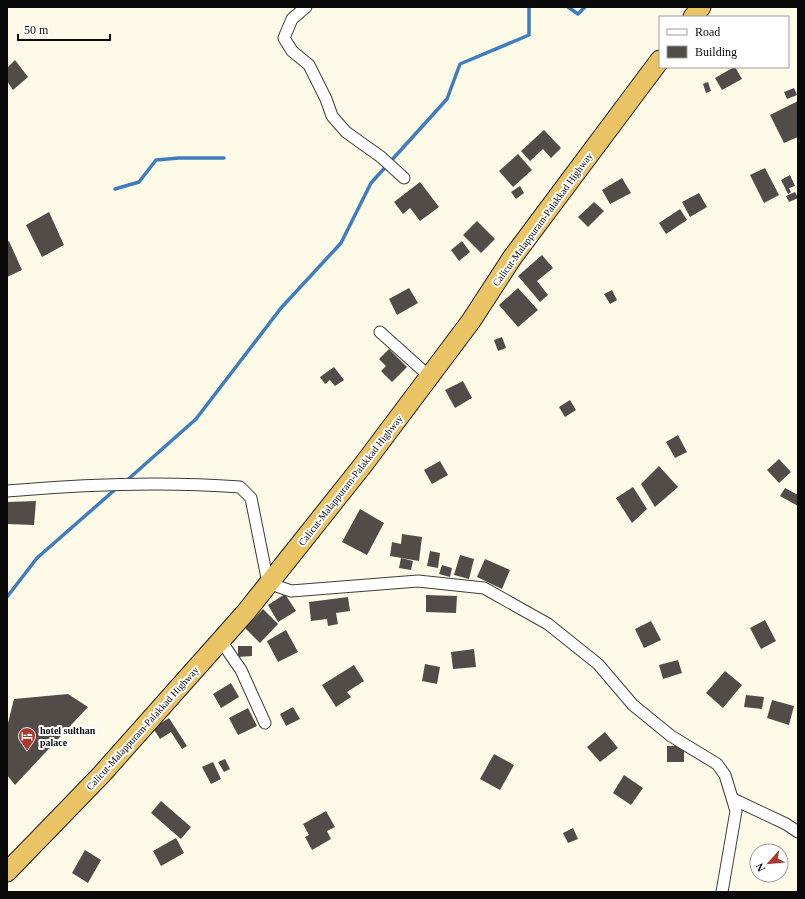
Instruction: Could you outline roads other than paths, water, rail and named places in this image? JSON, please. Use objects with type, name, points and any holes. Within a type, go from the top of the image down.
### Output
[{"type":"highway","points":[[694,16],[701,7]]},
{"type":"highway","name":"Calicut-Malappuram-Palakkad Highway","points":[[7,872],[101,775],[221,642],[363,465],[471,321],[512,258],[659,61]]},
{"type":"street","points":[[306,7],[292,19],[284,38],[292,51],[309,65],[326,99],[332,116],[346,132],[381,157],[404,178]]},
{"type":"street","points":[[380,332],[429,376]]},
{"type":"street","points":[[7,491],[109,484],[162,483],[240,487],[251,498],[268,583],[291,591],[418,581],[484,588],[548,624],[598,664],[633,705],[671,736],[716,764],[725,775],[734,799],[736,810],[722,892]]},
{"type":"street","points":[[221,642],[241,670],[265,723]]},
{"type":"street","points":[[734,799],[786,824],[798,832]]},
{"type":"waterway","points":[[125,482],[196,419],[281,308],[341,243],[371,183],[447,99],[460,64],[529,35],[529,7]]},
{"type":"waterway","points":[[568,7],[578,14],[585,7]]},
{"type":"waterway","points":[[115,189],[139,182],[156,160],[179,158],[224,158]]},
{"type":"waterway","points":[[7,597],[37,558],[118,487]]},
{"type":"place","name":"hotel sulthan palace","points":[[27,751]]}]
